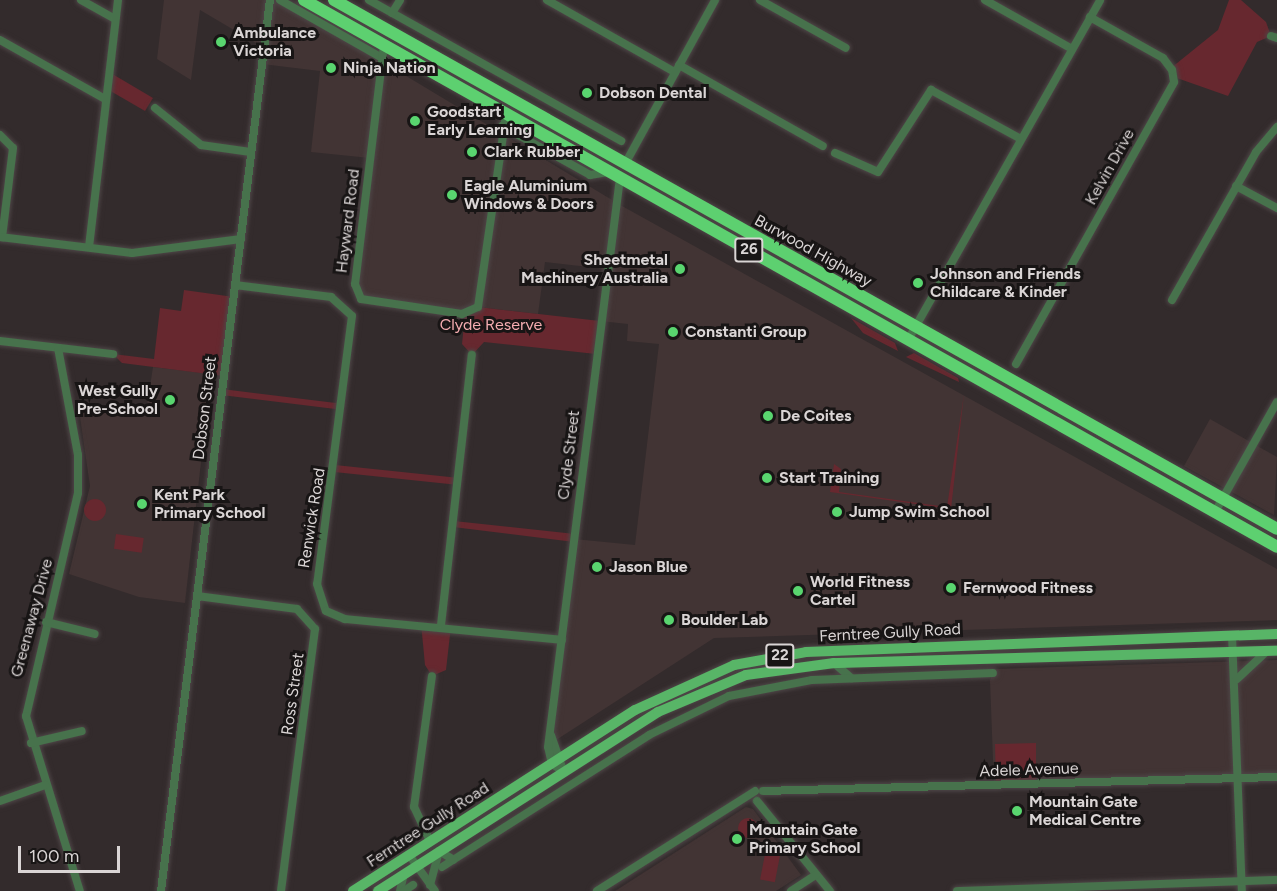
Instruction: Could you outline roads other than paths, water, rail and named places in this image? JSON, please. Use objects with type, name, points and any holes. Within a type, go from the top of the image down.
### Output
[{"type":"highway","name":"Burwood Highway","points":[[304,0],[383,51],[504,120],[615,175],[1277,547]]},
{"type":"highway","name":"Burwood Highway","points":[[334,0],[915,328],[1277,529]]},
{"type":"highway","points":[[615,175],[625,164]]},
{"type":"main road","name":"Ferntree Gully Road","points":[[353,891],[660,696],[734,665],[806,652],[1277,634]]},
{"type":"main road","points":[[938,646],[938,660]]},
{"type":"main road","name":"Ferntree Gully Road","points":[[378,891],[589,756],[693,693],[746,675],[834,663],[1272,651]]},
{"type":"street","points":[[81,0],[116,19]]},
{"type":"street","points":[[89,247],[118,0]]},
{"type":"street","name":"Dobson Street","points":[[161,891],[270,0]]},
{"type":"street","name":"Burwood Highway","points":[[280,0],[383,51]]},
{"type":"street","points":[[369,0],[621,141]]},
{"type":"street","points":[[392,13],[399,0]]},
{"type":"street","points":[[547,0],[823,146]]},
{"type":"street","points":[[625,164],[715,0]]},
{"type":"street","points":[[760,0],[846,48]]},
{"type":"street","points":[[985,0],[1072,49]]},
{"type":"street","points":[[908,340],[1100,0]]},
{"type":"street","name":"Kelvin Drive","points":[[1016,364],[1174,82],[1172,70],[1162,58],[1090,17]]},
{"type":"street","points":[[0,40],[105,99]]},
{"type":"street","name":"Hayward Road","points":[[383,51],[355,284],[361,299],[462,314],[478,307],[504,120]]},
{"type":"street","points":[[835,153],[877,176],[927,87],[1021,139]]},
{"type":"street","points":[[155,108],[204,146],[251,152]]},
{"type":"street","points":[[1172,300],[1236,186],[1277,127]]},
{"type":"street","points":[[0,135],[13,148],[1,237],[139,253],[241,239]]},
{"type":"street","name":"Clyde Street","points":[[552,764],[550,735],[615,175]]},
{"type":"street","points":[[1236,186],[1277,208]]},
{"type":"street","name":"Renwick Road","points":[[235,285],[332,297],[352,316],[317,584],[321,604],[338,618],[441,625],[562,640]]},
{"type":"street","points":[[0,341],[112,354]]},
{"type":"street","name":"Greenaway Drive","points":[[58,348],[79,487],[27,701],[31,743],[80,891]]},
{"type":"street","points":[[441,625],[472,355]]},
{"type":"street","points":[[1215,512],[1277,402]]},
{"type":"street","name":"Ross Street","points":[[197,596],[297,609],[315,629],[281,891]]},
{"type":"street","points":[[46,622],[95,634]]},
{"type":"street","points":[[1232,636],[1235,652],[1242,886]]},
{"type":"street","points":[[1236,681],[1272,651]]},
{"type":"street","points":[[975,674],[985,659]]},
{"type":"street","points":[[834,663],[851,678]]},
{"type":"street","points":[[784,683],[794,667]]},
{"type":"street","points":[[442,867],[610,759],[694,710],[784,683],[993,673]]},
{"type":"street","points":[[430,841],[414,807],[432,676]]},
{"type":"street","points":[[31,743],[82,731]]},
{"type":"street","points":[[550,735],[562,757],[561,774],[556,793]]},
{"type":"street","points":[[589,756],[610,759]]},
{"type":"street","points":[[552,764],[561,774]]},
{"type":"street","name":"Adele Avenue","points":[[597,891],[737,802],[759,797],[783,793],[1277,777]]},
{"type":"street","points":[[0,801],[45,785]]},
{"type":"street","points":[[759,797],[768,813],[830,891]]},
{"type":"street","points":[[433,888],[439,851]]},
{"type":"street","name":"Ferntree Gully Road","points":[[439,851],[454,860]]},
{"type":"street","points":[[409,855],[433,888]]},
{"type":"street","name":"Ferntree Gully Road","points":[[402,891],[404,874]]},
{"type":"street","points":[[791,891],[816,875]]},
{"type":"street","points":[[957,891],[1242,886],[1277,880]]},
{"type":"street","name":"Ferntree Gully Road","points":[[402,891],[413,885]]},
{"type":"place","name":"Ambulance Victoria","points":[[221,42]]},
{"type":"place","name":"Ninja Nation","points":[[331,68]]},
{"type":"place","name":"Dobson Dental","points":[[587,93]]},
{"type":"place","name":"Goodstart Early Learning","points":[[415,121]]},
{"type":"place","name":"Clark Rubber","points":[[472,152]]},
{"type":"place","name":"Eagle Aluminium Windows & Doors","points":[[452,195]]},
{"type":"place","name":"Sheetmetal Machinery Australia","points":[[680,269]]},
{"type":"place","name":"Johnson and Friends Childcare & Kinder","points":[[918,283]]},
{"type":"place","name":"Constanti Group","points":[[673,332]]},
{"type":"place","name":"West Gully Pre-School","points":[[170,400]]},
{"type":"place","name":"De Coites","points":[[768,416]]},
{"type":"place","name":"Start Training","points":[[767,478]]},
{"type":"place","name":"Kent Park Primary School","points":[[142,504]]},
{"type":"place","name":"Jump Swim School","points":[[837,512]]},
{"type":"place","name":"Jason Blue","points":[[597,567]]},
{"type":"place","name":"Fernwood Fitness","points":[[951,588]]},
{"type":"place","name":"World Fitness Cartel","points":[[798,591]]},
{"type":"place","name":"Boulder Lab","points":[[669,620]]},
{"type":"place","name":"Mountain Gate Medical Centre","points":[[1017,811]]},
{"type":"place","name":"Mountain Gate Primary School","points":[[737,839]]},
{"type":"park label","name":"Clyde Reserve","points":[[491,325]]}]
